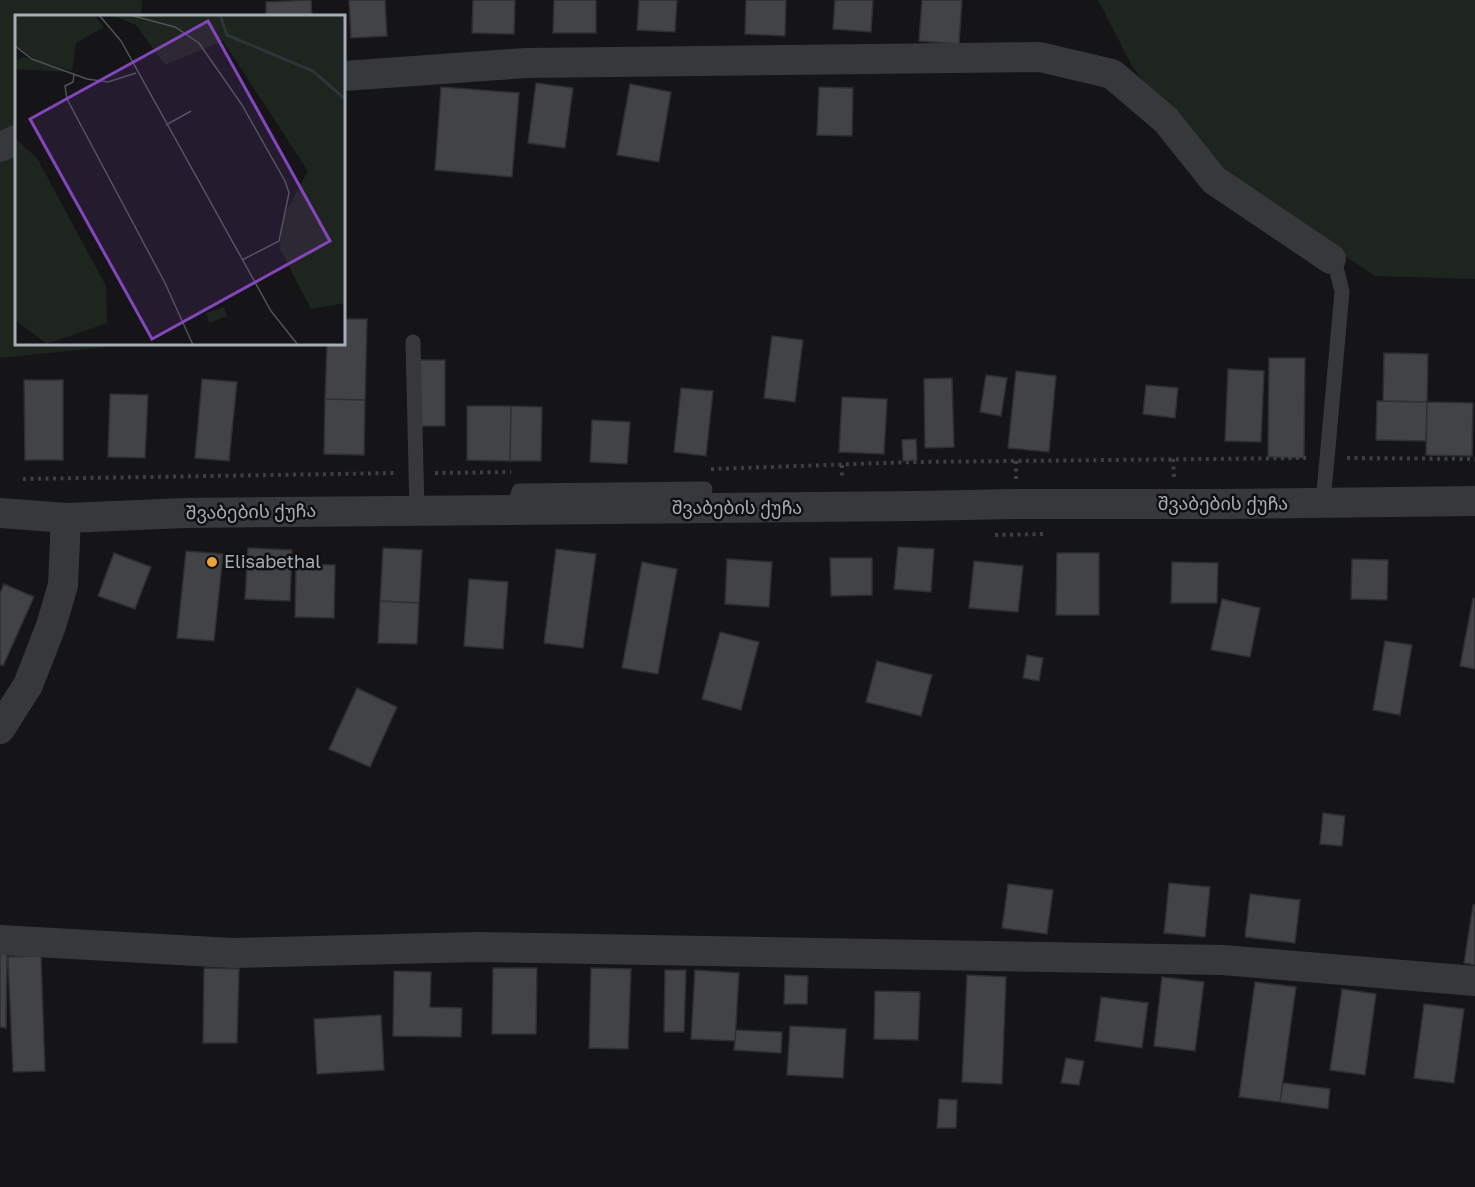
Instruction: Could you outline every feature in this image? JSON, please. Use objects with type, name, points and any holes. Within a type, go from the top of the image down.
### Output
[{"type":"street","points":[[345,76],[526,63],[1040,57],[1112,74],[1166,120],[1214,180],[1331,259]]},
{"type":"street","points":[[0,147],[15,140]]},
{"type":"street","name":"შვაბების ქუჩა","points":[[0,513],[66,518],[185,513],[1475,501]]},
{"type":"street","points":[[0,729],[28,685],[51,626],[63,585],[66,518]]},
{"type":"street","points":[[0,940],[232,953],[476,947],[1223,960],[1475,981]]},
{"type":"lane","points":[[1323,503],[1342,292],[1337,271],[1331,259]]},
{"type":"lane","points":[[413,342],[417,511]]},
{"type":"lane","points":[[514,510],[519,491],[705,489]]},
{"type":"path","points":[[708,469],[914,462],[1475,459]]},
{"type":"path","points":[[23,479],[512,472]]},
{"type":"shaded area","points":[[0,0],[142,0],[141,15],[15,15],[15,345],[108,345],[107,347],[0,358]]},
{"type":"shaded area","points":[[1098,0],[1475,0],[1475,279],[1375,276],[1218,173],[1133,68]]},
{"type":"building","points":[[311,0],[312,15],[266,15],[266,2]]},
{"type":"building","points":[[349,0],[385,0],[387,36],[351,38]]},
{"type":"building","points":[[473,0],[515,0],[514,34],[472,33]]},
{"type":"building","points":[[554,0],[596,0],[596,33],[553,33]]},
{"type":"building","points":[[639,0],[677,0],[675,32],[637,30]]},
{"type":"building","points":[[746,0],[786,0],[785,36],[745,34]]},
{"type":"building","points":[[835,0],[873,0],[871,32],[833,29]]},
{"type":"building","points":[[922,0],[962,0],[959,44],[919,41]]},
{"type":"building","points":[[536,83],[573,88],[565,148],[528,143]]},
{"type":"building","points":[[630,84],[671,92],[659,162],[617,155]]},
{"type":"building","points":[[441,87],[519,93],[512,177],[435,170]]},
{"type":"building","points":[[819,87],[853,88],[852,136],[817,135]]},
{"type":"building","points":[[345,319],[367,319],[365,400],[325,399],[327,345],[345,345]]},
{"type":"building","points":[[772,336],[803,340],[795,402],[764,398]]},
{"type":"building","points":[[1384,353],[1428,354],[1427,402],[1383,401]]},
{"type":"building","points":[[1269,358],[1305,358],[1304,458],[1268,457]]},
{"type":"building","points":[[420,360],[445,360],[445,426],[420,426]]},
{"type":"building","points":[[1228,369],[1264,371],[1261,442],[1225,441]]},
{"type":"building","points":[[1016,371],[1056,376],[1049,452],[1008,448]]},
{"type":"building","points":[[986,375],[1007,378],[1001,416],[980,412]]},
{"type":"building","points":[[952,378],[954,447],[925,448],[924,379]]},
{"type":"building","points":[[202,379],[237,382],[229,461],[195,458]]},
{"type":"building","points":[[24,380],[63,380],[63,460],[25,460]]},
{"type":"building","points":[[1146,385],[1178,388],[1175,418],[1143,414]]},
{"type":"building","points":[[681,388],[713,391],[706,456],[674,452]]},
{"type":"building","points":[[110,394],[148,395],[145,458],[108,457]]},
{"type":"building","points":[[842,397],[887,399],[884,454],[839,452]]},
{"type":"building","points":[[325,399],[365,400],[364,455],[324,454]]},
{"type":"building","points":[[1377,401],[1427,402],[1426,441],[1376,440]]},
{"type":"building","points":[[1427,402],[1473,403],[1472,456],[1426,455]]},
{"type":"building","points":[[467,406],[511,406],[510,461],[467,460]]},
{"type":"building","points":[[511,406],[542,407],[541,461],[510,461]]},
{"type":"building","points":[[592,420],[630,422],[627,464],[590,462]]},
{"type":"building","points":[[916,439],[917,460],[903,461],[902,440]]},
{"type":"building","points":[[898,547],[934,549],[931,592],[894,589]]},
{"type":"building","points":[[248,548],[292,550],[290,601],[245,599]]},
{"type":"building","points":[[383,548],[422,550],[419,603],[380,601]]},
{"type":"building","points":[[556,549],[596,554],[583,648],[544,643]]},
{"type":"building","points":[[186,551],[223,554],[214,641],[177,638]]},
{"type":"building","points":[[114,553],[151,567],[135,609],[98,596]]},
{"type":"building","points":[[1057,553],[1099,553],[1099,615],[1056,615]]},
{"type":"building","points":[[830,558],[872,558],[872,595],[831,596]]},
{"type":"building","points":[[727,559],[772,562],[769,607],[725,604]]},
{"type":"building","points":[[1352,559],[1388,560],[1387,600],[1351,599]]},
{"type":"building","points":[[974,561],[1023,566],[1018,612],[969,608]]},
{"type":"building","points":[[642,562],[677,569],[658,674],[622,668]]},
{"type":"building","points":[[1172,562],[1218,563],[1217,603],[1171,603]]},
{"type":"building","points":[[296,564],[335,565],[334,618],[295,617]]},
{"type":"building","points":[[469,579],[508,582],[503,649],[464,646]]},
{"type":"building","points":[[4,584],[34,597],[3,666],[0,664],[0,593]]},
{"type":"building","points":[[1473,598],[1475,599],[1475,669],[1460,666]]},
{"type":"building","points":[[1222,599],[1260,608],[1250,657],[1211,650]]},
{"type":"building","points":[[380,601],[419,603],[417,644],[378,643]]},
{"type":"building","points":[[720,632],[759,642],[741,710],[702,699]]},
{"type":"building","points":[[1385,641],[1412,645],[1400,715],[1373,710]]},
{"type":"building","points":[[1027,655],[1043,658],[1039,681],[1023,678]]},
{"type":"building","points":[[877,661],[932,675],[921,716],[866,702]]},
{"type":"building","points":[[357,688],[397,707],[370,767],[329,749]]},
{"type":"building","points":[[1323,813],[1345,816],[1342,846],[1320,844]]},
{"type":"building","points":[[1169,883],[1210,887],[1205,937],[1164,933]]},
{"type":"building","points":[[1008,884],[1053,890],[1047,934],[1002,928]]},
{"type":"building","points":[[1250,894],[1300,900],[1295,943],[1245,937]]},
{"type":"building","points":[[1473,905],[1475,905],[1475,965],[1464,963]]},
{"type":"building","points":[[0,954],[7,954],[6,1028],[0,1027]]},
{"type":"building","points":[[41,956],[45,1071],[13,1072],[8,957]]},
{"type":"building","points":[[204,968],[239,969],[237,1043],[203,1043]]},
{"type":"building","points":[[493,968],[537,968],[536,1034],[492,1034]]},
{"type":"building","points":[[591,968],[631,969],[628,1049],[589,1048]]},
{"type":"building","points":[[665,970],[686,970],[684,1032],[664,1032]]},
{"type":"building","points":[[695,970],[739,973],[735,1041],[691,1039]]},
{"type":"building","points":[[394,971],[431,972],[430,1007],[462,1008],[461,1037],[393,1036]]},
{"type":"building","points":[[785,975],[808,976],[807,1004],[784,1004]]},
{"type":"building","points":[[967,975],[1006,977],[1002,1084],[962,1082]]},
{"type":"building","points":[[1162,977],[1204,982],[1195,1051],[1154,1046]]},
{"type":"building","points":[[1255,982],[1296,987],[1280,1102],[1239,1097]]},
{"type":"building","points":[[1342,989],[1376,994],[1365,1075],[1330,1070]]},
{"type":"building","points":[[875,991],[920,992],[918,1040],[874,1039]]},
{"type":"building","points":[[1101,997],[1148,1003],[1142,1048],[1095,1041]]},
{"type":"building","points":[[1424,1004],[1464,1009],[1454,1083],[1414,1078]]},
{"type":"building","points":[[381,1015],[384,1070],[317,1074],[314,1019]]},
{"type":"building","points":[[790,1026],[846,1029],[843,1078],[787,1075]]},
{"type":"building","points":[[736,1030],[782,1032],[781,1053],[734,1050]]},
{"type":"building","points":[[1066,1058],[1084,1061],[1079,1085],[1061,1083]]},
{"type":"building","points":[[1283,1083],[1330,1089],[1328,1109],[1280,1102]]},
{"type":"building","points":[[939,1099],[957,1100],[956,1128],[937,1128]]},
{"type":"place","name":"Elisabethal","points":[[212,562]]}]
